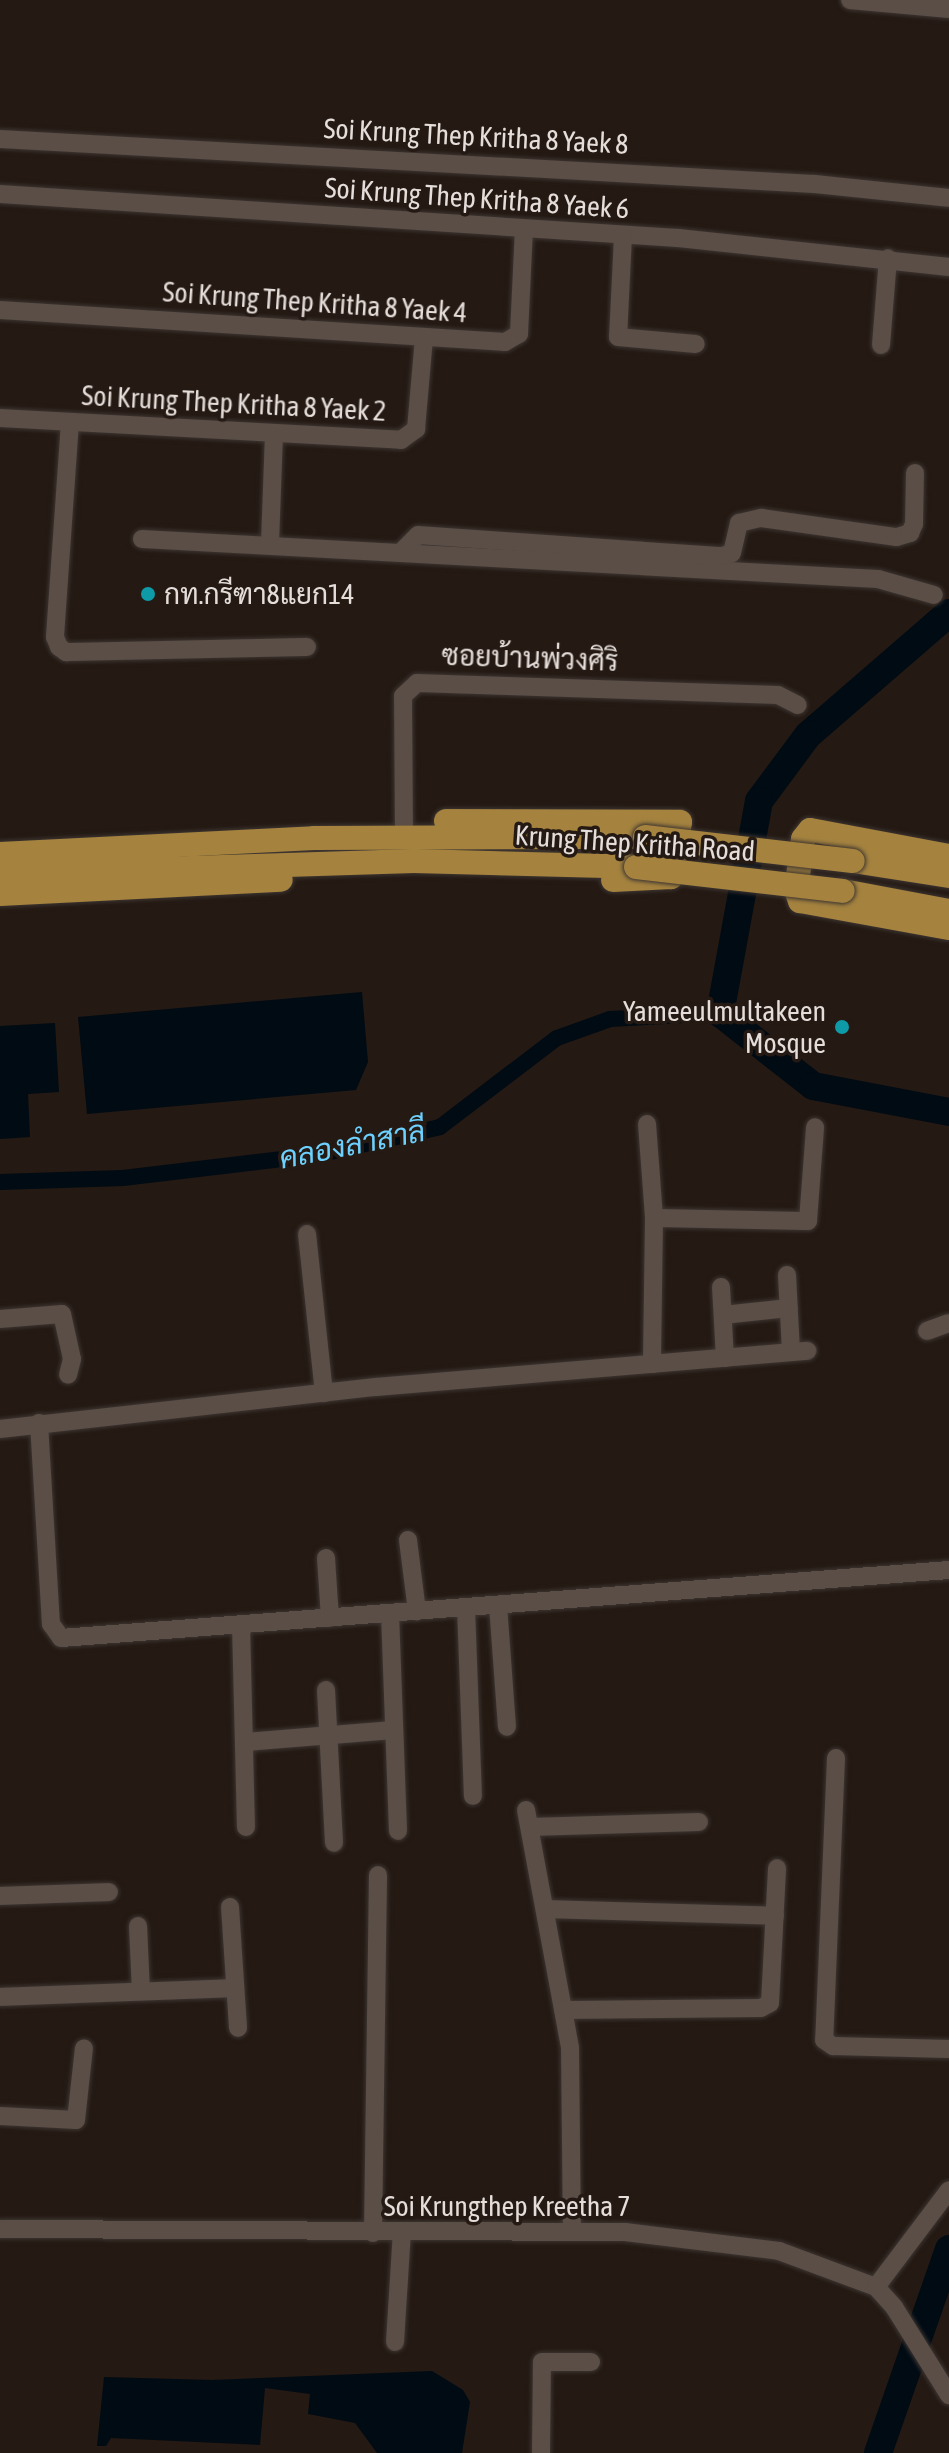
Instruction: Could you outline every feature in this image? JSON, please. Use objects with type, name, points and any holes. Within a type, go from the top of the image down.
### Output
[{"type":"main road","points":[[407,836],[429,821],[676,819],[681,826],[673,872],[666,881],[439,878],[414,861]]},
{"type":"main road","name":"Krung Thep Kritha Road","points":[[0,838],[289,827],[314,838]]},
{"type":"main road","points":[[949,856],[810,830],[803,839],[796,890],[800,901],[949,928]]},
{"type":"main road","name":"Krung Thep Kritha Road","points":[[0,854],[314,838],[645,837],[853,861],[949,876]]},
{"type":"main road","name":"Krung Thep Kritha Road","points":[[0,874],[414,861],[636,867],[843,891],[949,911]]},
{"type":"main road","name":"Krung Thep Kritha Road","points":[[0,894],[295,879],[315,865]]},
{"type":"street","points":[[850,0],[949,9]]},
{"type":"street","name":"Soi Krung Thep Kritha 8 Yaek 8","points":[[0,139],[783,182],[949,198]]},
{"type":"street","name":"Soi Krung Thep Kritha 8 Yaek 6","points":[[0,194],[623,236],[888,258],[949,267]]},
{"type":"street","name":"Soi Krung Thep Kritha 8 Yaek 4","points":[[0,310],[505,342],[519,334],[524,229]]},
{"type":"street","points":[[623,236],[618,337],[696,344]]},
{"type":"street","points":[[881,345],[888,258]]},
{"type":"street","name":"Soi Krung Thep Kritha 8 Yaek 2","points":[[0,418],[410,438],[416,429],[424,337]]},
{"type":"street","points":[[70,422],[55,637],[59,647],[66,652],[307,647]]},
{"type":"street","points":[[270,543],[274,433]]},
{"type":"street","points":[[403,550],[418,535],[722,556],[732,553],[739,523],[761,518],[897,537],[910,533],[914,524],[915,473]]},
{"type":"street","points":[[142,539],[403,550],[878,579],[934,595]]},
{"type":"street","name":"ซอยบ้านพ่วงศิริ","points":[[407,836],[403,696],[417,683],[778,695],[798,705]]},
{"type":"street","points":[[647,1124],[654,1218],[652,1364]]},
{"type":"street","points":[[654,1218],[808,1221],[815,1127]]},
{"type":"street","points":[[307,1234],[324,1393]]},
{"type":"street","points":[[0,1429],[324,1393],[800,1352],[789,1308],[787,1275]]},
{"type":"street","points":[[721,1287],[725,1358]]},
{"type":"street","points":[[723,1315],[789,1308]]},
{"type":"street","points":[[0,1319],[62,1314],[72,1359],[68,1375]]},
{"type":"street","points":[[927,1331],[949,1323]]},
{"type":"street","points":[[39,1423],[51,1624],[61,1638],[949,1570]]},
{"type":"street","points":[[408,1540],[417,1611]]},
{"type":"street","points":[[326,1558],[330,1618]]},
{"type":"street","points":[[498,1605],[507,1727]]},
{"type":"street","points":[[466,1607],[473,1796]]},
{"type":"street","points":[[390,1613],[398,1831]]},
{"type":"street","points":[[241,1624],[246,1827]]},
{"type":"street","points":[[326,1690],[334,1843]]},
{"type":"street","points":[[245,1742],[394,1730]]},
{"type":"street","points":[[836,1758],[824,2040],[833,2046],[949,2049]]},
{"type":"street","points":[[572,2232],[570,2048],[528,1818],[699,1822]]},
{"type":"street","points":[[563,2010],[761,2008],[774,1994],[777,1868]]},
{"type":"street","points":[[373,2233],[378,1875]]},
{"type":"street","points":[[0,1896],[109,1892]]},
{"type":"street","points":[[230,1907],[238,2028]]},
{"type":"street","points":[[545,1909],[775,1916]]},
{"type":"street","points":[[138,1926],[141,1991]]},
{"type":"street","points":[[0,1997],[235,1988]]},
{"type":"street","points":[[0,2116],[76,2120],[84,2048]]},
{"type":"street","points":[[876,2287],[949,2190]]},
{"type":"street","name":"Soi Krungthep Kreetha 7","points":[[0,2229],[625,2232],[779,2251],[876,2287],[894,2307],[945,2389]]},
{"type":"street","points":[[395,2342],[402,2232]]},
{"type":"street","points":[[541,2453],[542,2362],[591,2362]]},
{"type":"shaded area","points":[[362,992],[368,1062],[356,1090],[87,1114],[78,1017]]},
{"type":"shaded area","points":[[55,1023],[59,1092],[28,1094],[30,1137],[0,1139],[0,1026]]},
{"type":"shaded area","points":[[432,2371],[463,2390],[470,2402],[462,2453],[377,2453],[355,2423],[308,2414],[310,2394],[265,2388],[260,2445],[111,2438],[106,2446],[97,2446],[104,2377],[212,2380]]},
{"type":"waterway","points":[[949,613],[808,735],[759,801],[720,1013],[813,1086],[949,1112]]},
{"type":"waterway","name":"คลองลำสาลี","points":[[0,1182],[123,1178],[317,1155],[440,1127],[557,1038],[610,1019],[720,1013]]},
{"type":"waterway","points":[[878,2453],[949,2249]]},
{"type":"place","name":"กท.กรีฑา8แยก14","points":[[148,594]]},
{"type":"place","name":"Yameeulmultakeen Mosque","points":[[842,1027]]}]
